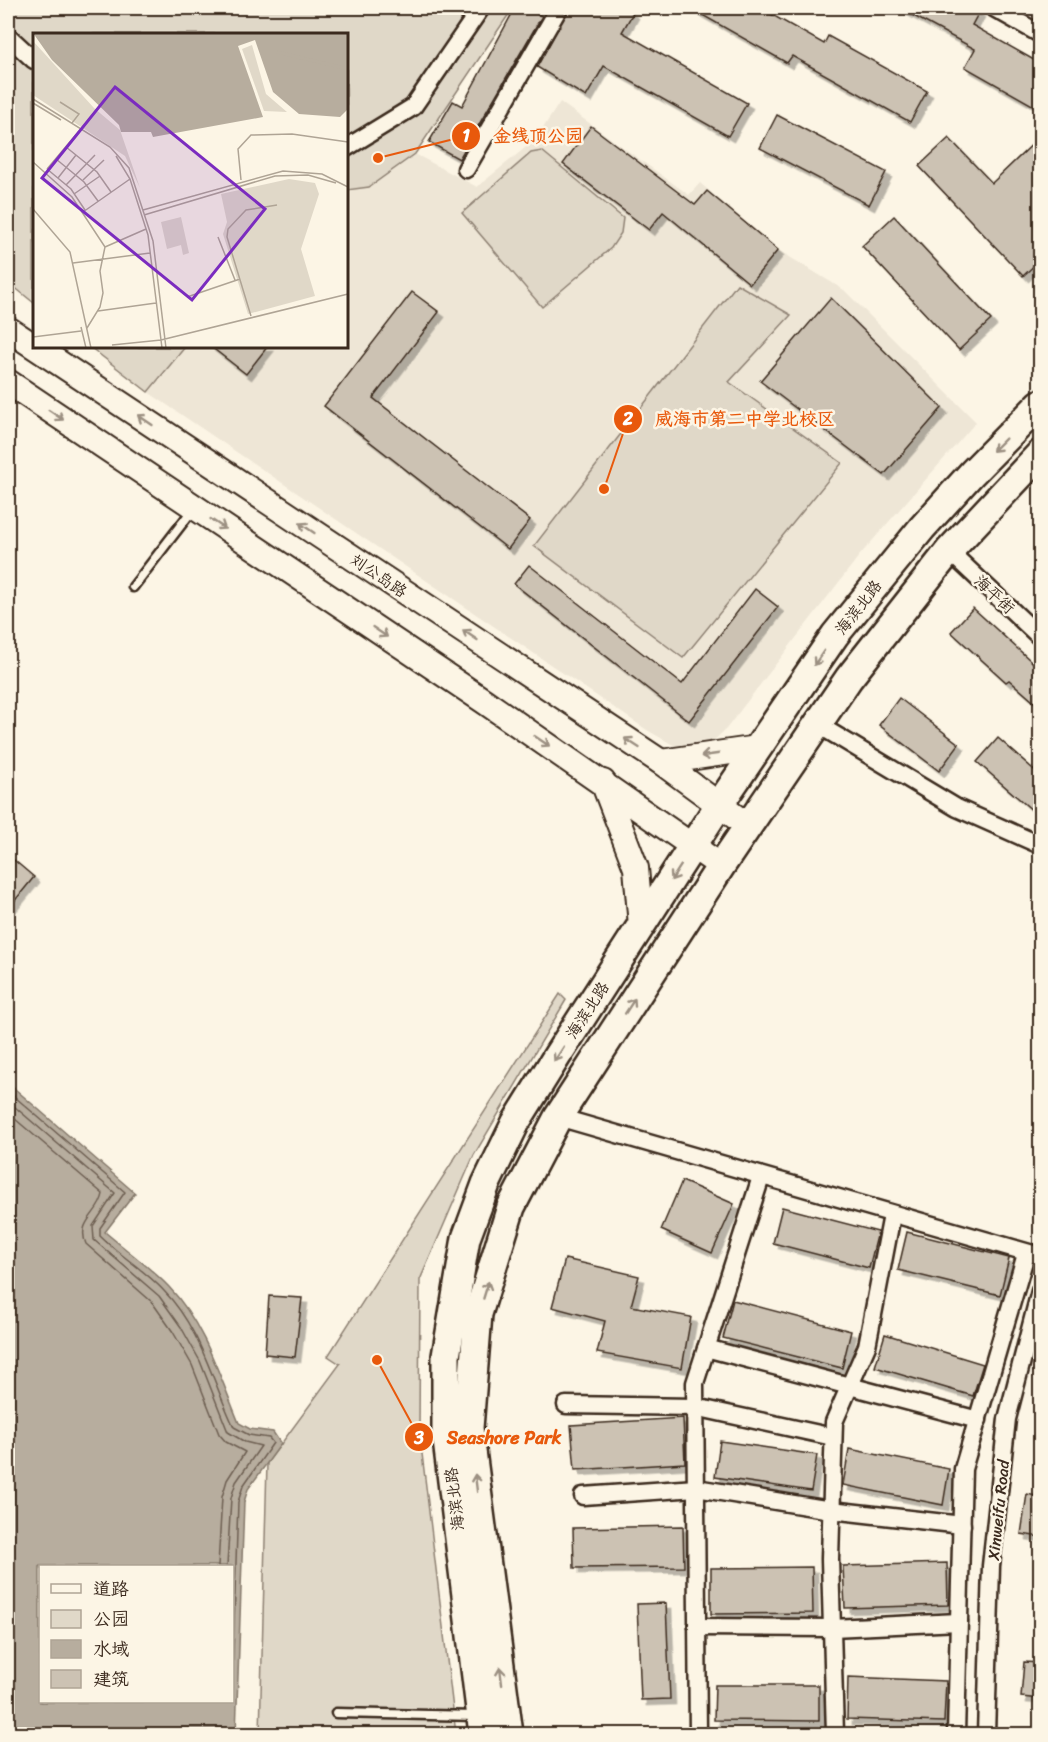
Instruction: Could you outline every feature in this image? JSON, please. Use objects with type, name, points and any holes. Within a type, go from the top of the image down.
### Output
[{"type":"main road","name":"刘公岛路","points":[[8,328],[33,345]]},
{"type":"main road","name":"刘公岛路","points":[[38,348],[661,762],[748,826]]},
{"type":"main road","points":[[8,382],[603,782],[721,866]]},
{"type":"main road","name":"海滨北路","points":[[482,1725],[446,1432],[446,1356],[466,1238],[486,1184],[516,1122],[641,926],[719,805],[859,603],[972,473],[1041,404]]},
{"type":"main road","name":"海滨北路","points":[[509,1734],[469,1428],[478,1314],[511,1207],[558,1117],[721,866],[849,678],[949,551],[1002,491],[1041,454]]},
{"type":"main road","points":[[661,762],[758,748]]},
{"type":"main road","points":[[603,782],[636,868],[641,926]]},
{"type":"street","points":[[348,147],[412,106],[481,8]]},
{"type":"street","points":[[466,169],[559,8]]},
{"type":"street","points":[[994,8],[1041,34]]},
{"type":"street","points":[[8,36],[33,59]]},
{"type":"street","name":"海平街","points":[[949,551],[1041,637]]},
{"type":"street","points":[[817,724],[957,808],[1041,845]]},
{"type":"street","points":[[558,1117],[1033,1255],[963,1469],[956,1734]]},
{"type":"street","points":[[698,1734],[695,1383],[761,1177]]},
{"type":"street","points":[[835,1734],[831,1510],[834,1422],[867,1346],[892,1215]]},
{"type":"street","name":"Xinweifu Road","points":[[986,1734],[991,1566],[1007,1419],[1041,1291]]},
{"type":"street","points":[[706,1348],[978,1420]]},
{"type":"street","points":[[566,1405],[695,1407],[833,1437]]},
{"type":"street","points":[[583,1496],[696,1488],[831,1510],[962,1525]]},
{"type":"street","points":[[697,1627],[832,1628],[959,1622]]},
{"type":"lane","points":[[133,587],[194,508]]},
{"type":"lane","points":[[336,1713],[482,1725]]},
{"type":"shaded area","points":[[560,102],[689,195],[700,183],[778,250],[844,290],[976,422],[859,556],[726,729],[709,745],[693,748],[675,746],[647,730],[148,392],[184,348],[348,348],[348,190],[369,187],[415,154],[477,187],[536,139]]},
{"type":"green space","points":[[8,8],[513,8],[415,154],[369,187],[348,190],[348,33],[33,33],[33,302],[8,282]]},
{"type":"green space","points":[[542,151],[623,218],[621,233],[611,248],[542,307],[462,213],[531,153]]},
{"type":"green space","points":[[737,284],[791,315],[729,382],[842,463],[683,658],[534,546]]},
{"type":"green space","points":[[91,348],[184,348],[148,392]]},
{"type":"green space","points":[[560,994],[566,1000],[474,1155],[420,1280],[419,1429],[456,1734],[260,1734],[267,1463],[340,1364],[328,1356]]},
{"type":"water","points":[[8,1083],[135,1193],[105,1232],[154,1272],[192,1317],[210,1352],[239,1423],[250,1429],[273,1432],[281,1444],[248,1489],[244,1502],[236,1734],[8,1734]]},
{"type":"building","points":[[515,8],[526,8],[542,16],[459,159],[429,142],[453,101],[462,106]]},
{"type":"building","points":[[569,8],[624,8],[633,13],[622,32],[747,103],[728,136],[604,66],[586,97],[537,67]]},
{"type":"building","points":[[690,8],[760,8],[824,44],[828,36],[927,91],[910,122],[792,56],[787,63]]},
{"type":"building","points":[[899,8],[971,8],[979,12],[972,25],[1041,64],[1041,110],[965,67],[975,49]]},
{"type":"building","points":[[777,115],[886,172],[869,205],[760,148]]},
{"type":"building","points":[[591,126],[695,205],[707,191],[778,250],[750,284],[663,212],[649,230],[563,164]]},
{"type":"building","points":[[1041,136],[1041,259],[1023,276],[919,166],[949,138],[992,183]]},
{"type":"building","points":[[894,216],[991,320],[959,350],[862,246]]},
{"type":"building","points":[[412,292],[439,312],[373,398],[530,520],[508,549],[324,406]]},
{"type":"building","points":[[831,298],[942,408],[884,475],[760,381]]},
{"type":"building","points":[[213,348],[266,348],[246,374]]},
{"type":"building","points":[[529,565],[682,684],[755,589],[778,607],[689,721],[514,584]]},
{"type":"building","points":[[973,608],[1041,670],[1041,708],[1009,680],[1006,682],[951,632]]},
{"type":"building","points":[[899,698],[959,744],[939,771],[879,725]]},
{"type":"building","points":[[998,738],[1041,776],[1041,818],[977,762]]},
{"type":"building","points":[[8,855],[34,877],[8,909]]},
{"type":"building","points":[[682,1181],[734,1204],[712,1253],[661,1230]]},
{"type":"building","points":[[782,1207],[878,1232],[869,1268],[773,1243]]},
{"type":"building","points":[[907,1232],[1009,1258],[1000,1295],[898,1270]]},
{"type":"building","points":[[565,1259],[639,1276],[631,1306],[691,1317],[682,1368],[597,1353],[605,1321],[552,1307]]},
{"type":"building","points":[[269,1296],[302,1298],[295,1357],[265,1354]]},
{"type":"building","points":[[733,1300],[851,1331],[842,1368],[723,1338]]},
{"type":"building","points":[[885,1334],[983,1364],[973,1396],[875,1367]]},
{"type":"building","points":[[683,1418],[685,1463],[575,1470],[571,1425]]},
{"type":"building","points":[[720,1441],[817,1455],[811,1491],[715,1477]]},
{"type":"building","points":[[849,1449],[949,1469],[943,1505],[843,1485]]},
{"type":"building","points":[[1027,1494],[1041,1497],[1041,1537],[1021,1534]]},
{"type":"building","points":[[683,1526],[684,1567],[574,1568],[573,1528]]},
{"type":"building","points":[[947,1563],[948,1605],[845,1608],[843,1566]]},
{"type":"building","points":[[812,1567],[813,1613],[711,1614],[711,1568]]},
{"type":"building","points":[[666,1603],[670,1699],[641,1700],[637,1604]]},
{"type":"building","points":[[1024,1662],[1041,1663],[1041,1699],[1021,1697]]},
{"type":"building","points":[[848,1677],[946,1681],[944,1722],[847,1719]]},
{"type":"building","points":[[715,1685],[819,1685],[819,1721],[714,1720]]},
{"type":"place","name":"金线顶公园","points":[[378,158]]},
{"type":"place","name":"威海市第二中学北校区","points":[[604,489]]},
{"type":"place","name":"Seashore Park","points":[[377,1360]]}]
